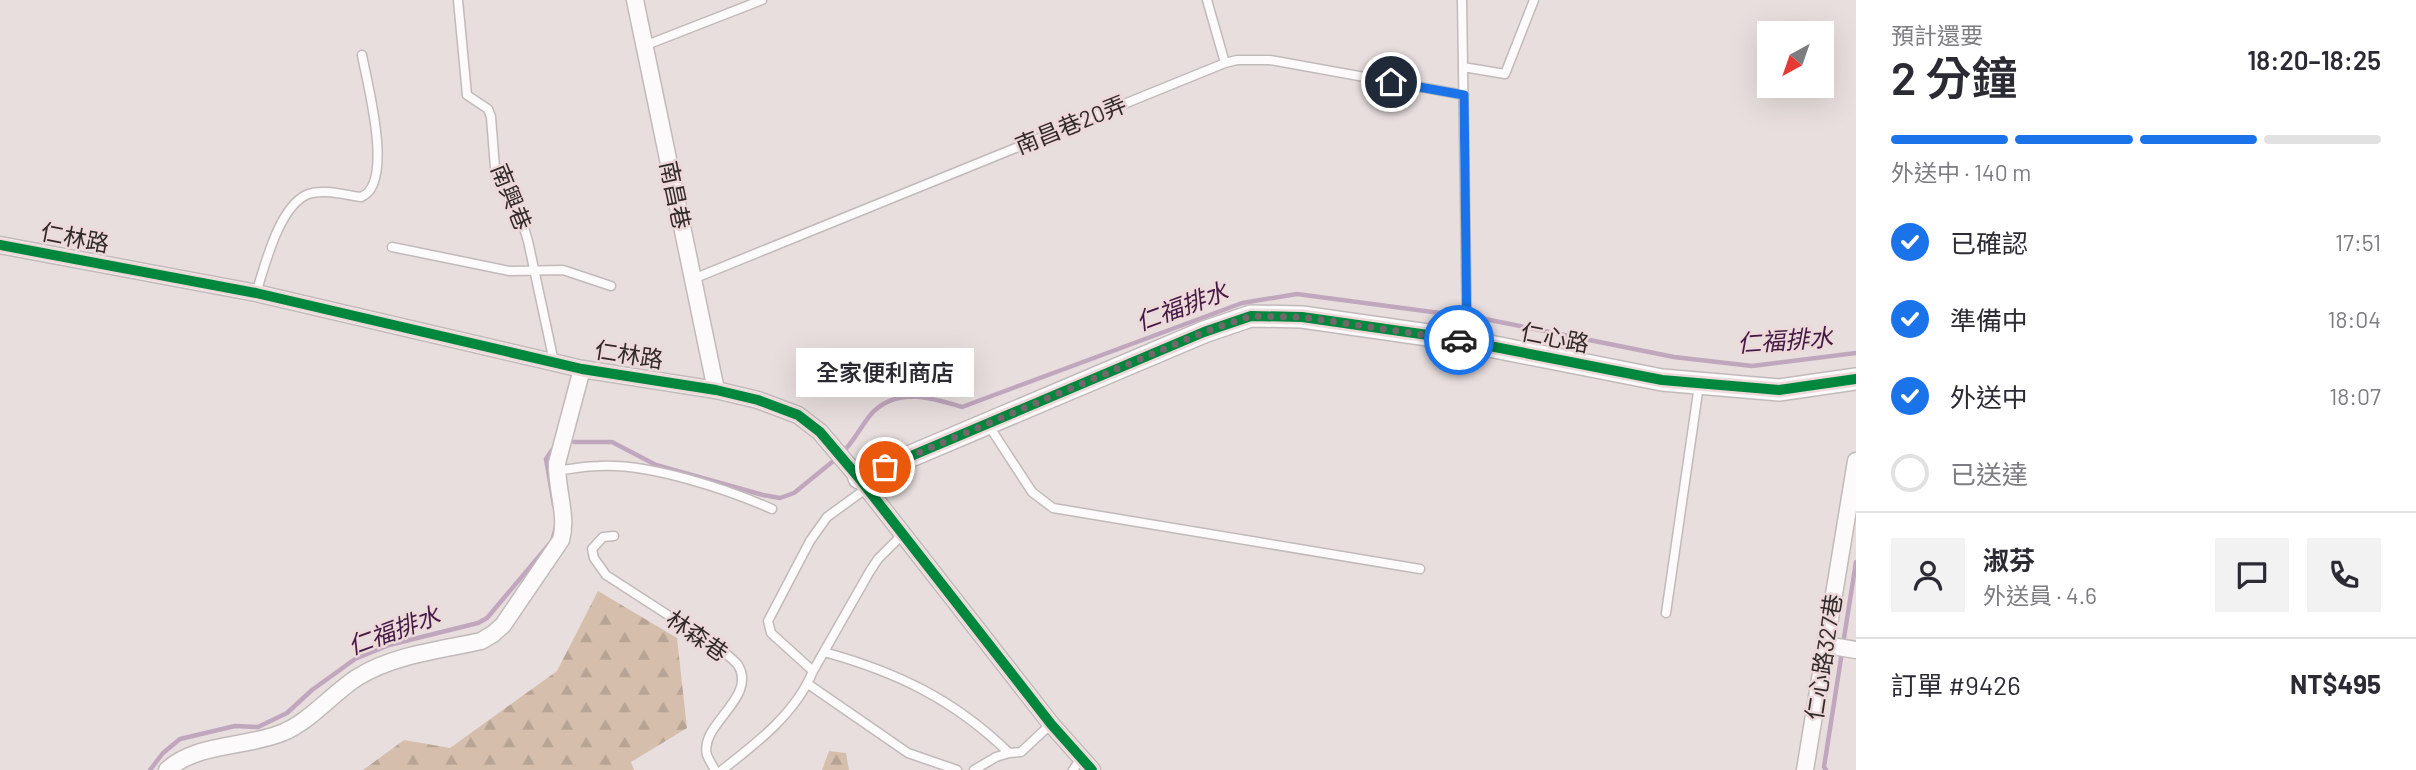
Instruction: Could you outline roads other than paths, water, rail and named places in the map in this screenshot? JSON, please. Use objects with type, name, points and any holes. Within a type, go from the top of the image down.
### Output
[{"type":"street","name":"南昌巷","points":[[635,0],[716,390]]},
{"type":"street","name":"仁林路","points":[[0,245],[256,293],[582,369],[716,390],[758,400],[798,415],[832,445],[904,533],[1082,766]]},
{"type":"street","name":"仁心路","points":[[858,477],[1204,332],[1251,316],[1302,317],[1467,332],[1662,380],[1779,390],[1856,379]]},
{"type":"street","points":[[167,770],[183,759],[201,752],[286,732],[358,676],[382,665],[481,641],[494,634],[503,625],[561,540],[564,530],[556,471],[582,369]]},
{"type":"street","name":"仁心路327巷","points":[[1805,770],[1842,648],[1856,461]]},
{"type":"lane","name":"南興巷","points":[[457,0],[467,95],[488,109],[491,117],[495,168],[500,182],[517,205],[554,362]]},
{"type":"lane","points":[[644,46],[762,0]]},
{"type":"lane","points":[[1207,0],[1225,63]]},
{"type":"lane","points":[[1462,0],[1467,332]]},
{"type":"lane","points":[[1463,67],[1506,74],[1534,0]]},
{"type":"lane","points":[[256,293],[283,220],[299,201],[307,195],[323,192],[361,197],[367,195],[373,187],[378,145],[362,55]]},
{"type":"lane","name":"南昌巷20弄","points":[[693,279],[1237,60],[1270,60],[1464,95]]},
{"type":"lane","points":[[392,247],[510,271],[563,270],[611,286]]},
{"type":"lane","points":[[1667,613],[1699,382]]},
{"type":"lane","points":[[987,424],[1032,492],[1053,508],[1420,569]]},
{"type":"lane","points":[[556,471],[601,465],[650,470],[708,485],[772,509]]},
{"type":"lane","points":[[813,671],[771,633],[768,621],[810,541],[858,477]]},
{"type":"lane","points":[[728,769],[775,727],[808,684],[870,571],[904,533]]},
{"type":"lane","name":"林森巷","points":[[614,536],[603,537],[593,549],[594,558],[606,575],[722,650],[738,666],[742,679],[741,688],[714,729],[707,745],[707,755],[715,770]]},
{"type":"lane","points":[[824,652],[870,664],[926,691],[983,727],[1009,753]]},
{"type":"lane","points":[[808,684],[908,753],[957,770]]},
{"type":"lane","points":[[974,770],[996,757],[1021,752],[1051,724]]},
{"type":"waterway","name":"仁福排水","points":[[843,452],[873,412],[893,399],[928,398],[962,407],[1242,303],[1297,294],[1485,319],[1674,357],[1752,366],[1856,353]]},
{"type":"waterway","name":"仁福排水","points":[[574,442],[612,442],[656,465],[780,498],[794,493],[837,458]]},
{"type":"waterway","name":"仁福排水","points":[[552,450],[546,459],[554,505]]},
{"type":"waterway","name":"仁福排水","points":[[150,770],[163,753],[180,739],[235,726],[258,727],[287,713],[312,690],[355,659],[389,645],[478,623],[487,618],[552,541],[556,527]]},
{"type":"waterway","name":"仁福排水","points":[[1843,644],[1856,562]]},
{"type":"waterway","name":"仁福排水","points":[[1826,770],[1824,767],[1842,652]]},
{"type":"place","name":"全家便利商店","points":[[885,467]]}]
